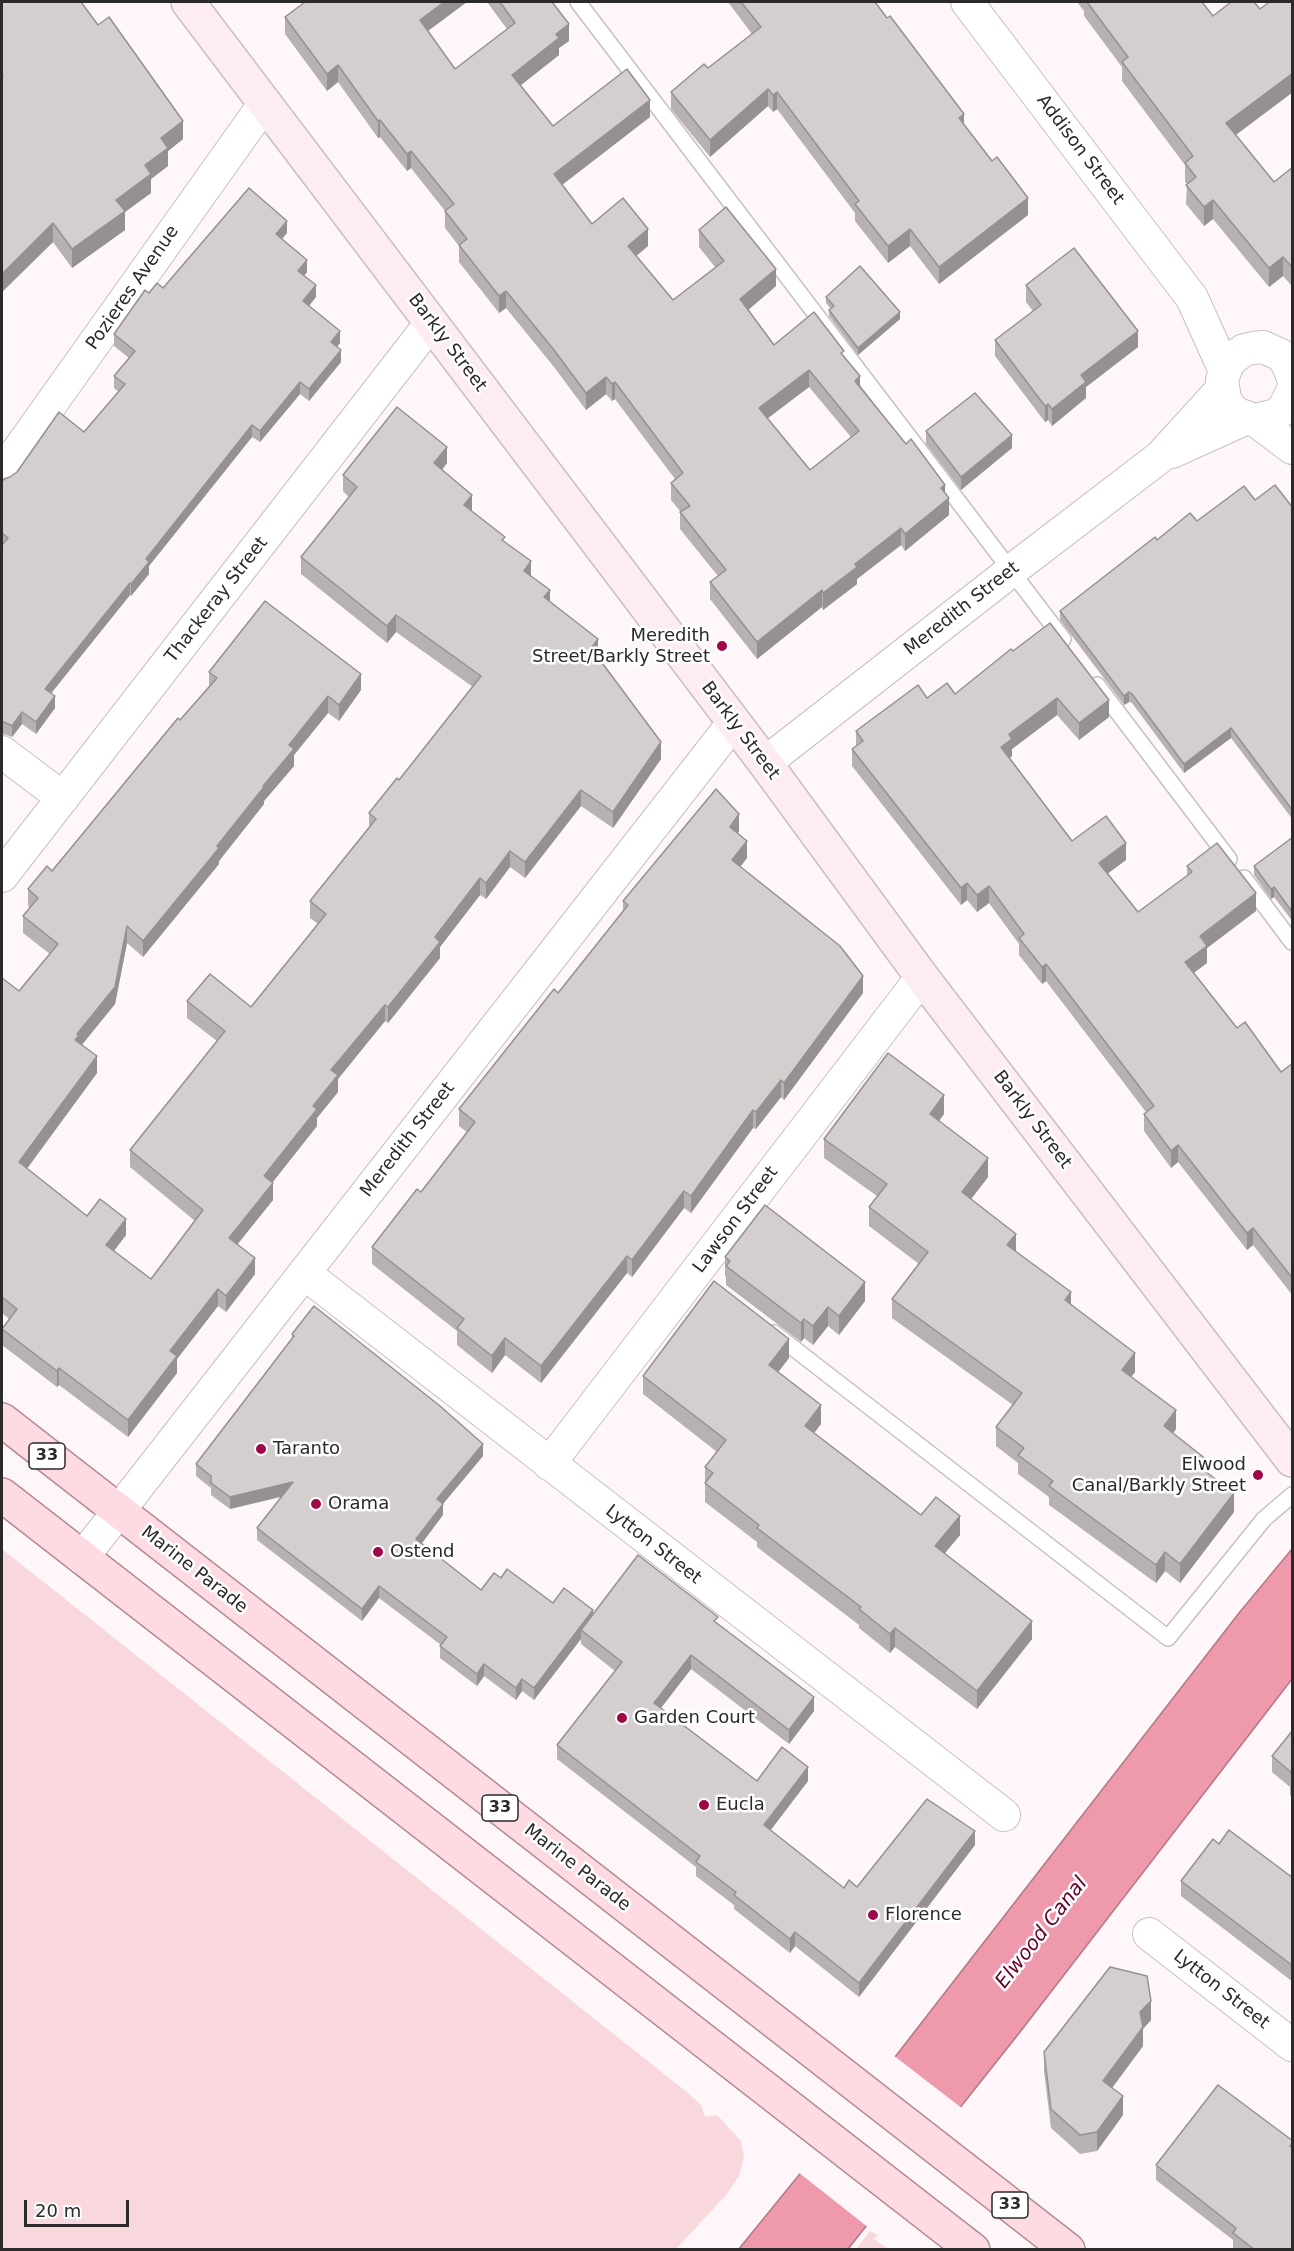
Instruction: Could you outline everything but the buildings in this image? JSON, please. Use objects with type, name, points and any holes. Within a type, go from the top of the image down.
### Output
[{"type":"main road","name":"Barkly Street","points":[[191,3],[765,763],[922,977],[1293,1460]]},
{"type":"main road","name":"Marine Parade","points":[[2,1420],[1068,2250]]},
{"type":"main road","points":[[2,1495],[973,2250]]},
{"type":"street","name":"Addison Street","points":[[967,2],[1192,298],[1223,379]]},
{"type":"street","name":"Pozieres Avenue","points":[[2,473],[265,103]]},
{"type":"street","name":"Addison Street","points":[[1192,298],[1273,347]]},
{"type":"street","name":"Thackeray Street","points":[[2,876],[431,323]]},
{"type":"street","points":[[1251,419],[1276,415],[1292,393],[1287,363],[1273,347],[1236,355],[1223,379],[1230,408],[1251,419],[1293,448]]},
{"type":"street","name":"Meredith Street","points":[[765,763],[1160,457],[1223,379]]},
{"type":"street","name":"Meredith Street","points":[[1160,457],[1251,419]]},
{"type":"street","name":"Meredith Street","points":[[82,1558],[734,722]]},
{"type":"street","points":[[2,752],[63,798]]},
{"type":"street","name":"Lawson Street","points":[[549,1464],[700,1276],[922,977]]},
{"type":"street","name":"Lytton Street","points":[[304,1273],[1004,1815]]},
{"type":"street","name":"Lytton Street","points":[[1149,1934],[1293,2045]]},
{"type":"lane","points":[[578,2],[1070,649]]},
{"type":"lane","points":[[1091,677],[1293,942]]},
{"type":"lane","points":[[762,1324],[1168,1638],[1264,1519],[1293,1495]]},
{"type":"shaded area","points":[[2,1549],[688,2093],[701,2105],[705,2117],[717,2115],[741,2141],[744,2157],[739,2176],[726,2195],[676,2249],[2,2249]]},
{"type":"shaded area","points":[[870,2231],[878,2235],[874,2239],[888,2249],[856,2249]]},
{"type":"water","name":"Elwood Canal","points":[[1292,1549],[1292,1679],[1020,2032],[848,2249],[738,2250],[895,2057],[1239,1613]]},
{"type":"pier","points":[[893,2055],[963,2109],[869,2228],[798,2172]]},
{"type":"place","name":"Meredith Street/Barkly Street","points":[[722,646]]},
{"type":"place","name":"Taranto","points":[[261,1449]]},
{"type":"place","name":"Elwood Canal/Barkly Street","points":[[1258,1475]]},
{"type":"place","name":"Orama","points":[[316,1504]]},
{"type":"place","name":"Ostend","points":[[378,1552]]},
{"type":"place","name":"Garden Court","points":[[622,1718]]},
{"type":"place","name":"Eucla","points":[[704,1805]]},
{"type":"place","name":"Florence","points":[[873,1915]]}]
